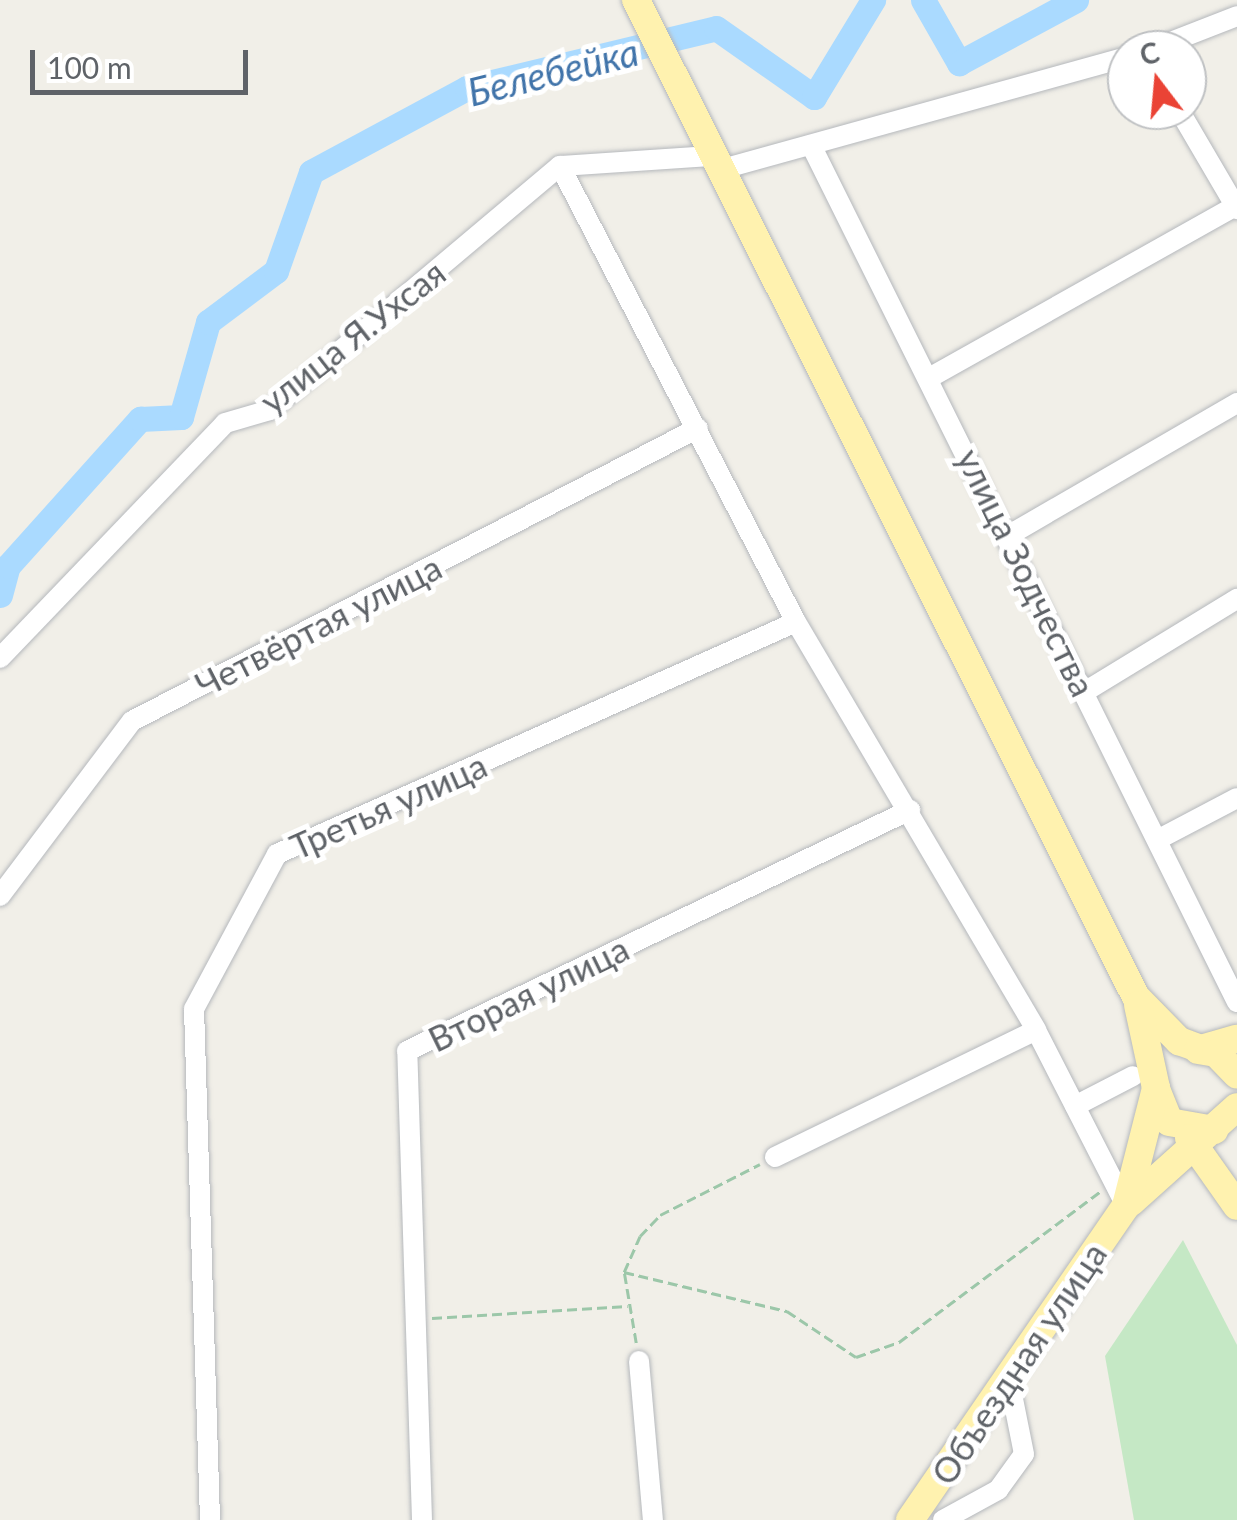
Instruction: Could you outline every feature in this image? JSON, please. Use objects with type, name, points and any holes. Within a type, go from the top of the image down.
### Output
[{"type":"main road","points":[[641,10],[1136,996],[1160,1026],[1237,1075]]},
{"type":"main road","points":[[1119,1194],[1144,1082],[1136,996]]},
{"type":"main road","points":[[1144,1082],[1171,1060],[1237,1039]]},
{"type":"main road","points":[[1144,1082],[1159,1107],[1198,1138],[1237,1206]]},
{"type":"main road","points":[[1119,1194],[1237,1107]]},
{"type":"main road","name":"Объездная улица","points":[[910,1520],[1008,1374],[1119,1194]]},
{"type":"street","points":[[1201,30],[1237,16]]},
{"type":"street","points":[[1107,63],[811,144],[715,163],[560,166],[796,622],[1036,1030],[1119,1194]]},
{"type":"street","points":[[929,378],[1236,206],[1191,130]]},
{"type":"street","name":"улица Зодчества","points":[[811,144],[1011,534],[1237,1002]]},
{"type":"street","name":"улица Я.Ухсая","points":[[0,658],[225,423],[270,410],[560,166]]},
{"type":"street","points":[[1011,534],[1237,403]]},
{"type":"street","name":"Четвёртая улица","points":[[0,896],[132,721],[698,428]]},
{"type":"street","points":[[1086,692],[1237,599]]},
{"type":"street","name":"Третья улица","points":[[210,1520],[194,1009],[278,854],[796,622]]},
{"type":"street","points":[[1157,840],[1237,798]]},
{"type":"street","name":"Вторая улица","points":[[422,1520],[410,1320],[407,1051],[910,810]]},
{"type":"street","points":[[774,1157],[1036,1030]]},
{"type":"street","points":[[1075,1106],[1144,1082]]},
{"type":"street","points":[[639,1361],[653,1520]]},
{"type":"street","points":[[943,1520],[998,1490],[1024,1454],[1008,1374]]},
{"type":"path","points":[[639,1361],[624,1272],[660,1214],[774,1157]]},
{"type":"path","points":[[624,1272],[787,1310],[856,1357],[899,1342],[1119,1194]]},
{"type":"path","points":[[410,1320],[630,1306]]},
{"type":"green space","points":[[1183,1240],[1237,1345],[1237,1520],[1134,1520],[1105,1356]]},
{"type":"waterway","name":"Белебейка","points":[[0,595],[8,566],[140,419],[181,417],[208,322],[276,271],[311,172],[467,88],[716,28],[814,97],[873,0]]},
{"type":"waterway","name":"Белебейка","points":[[923,0],[959,63],[1076,0]]}]
